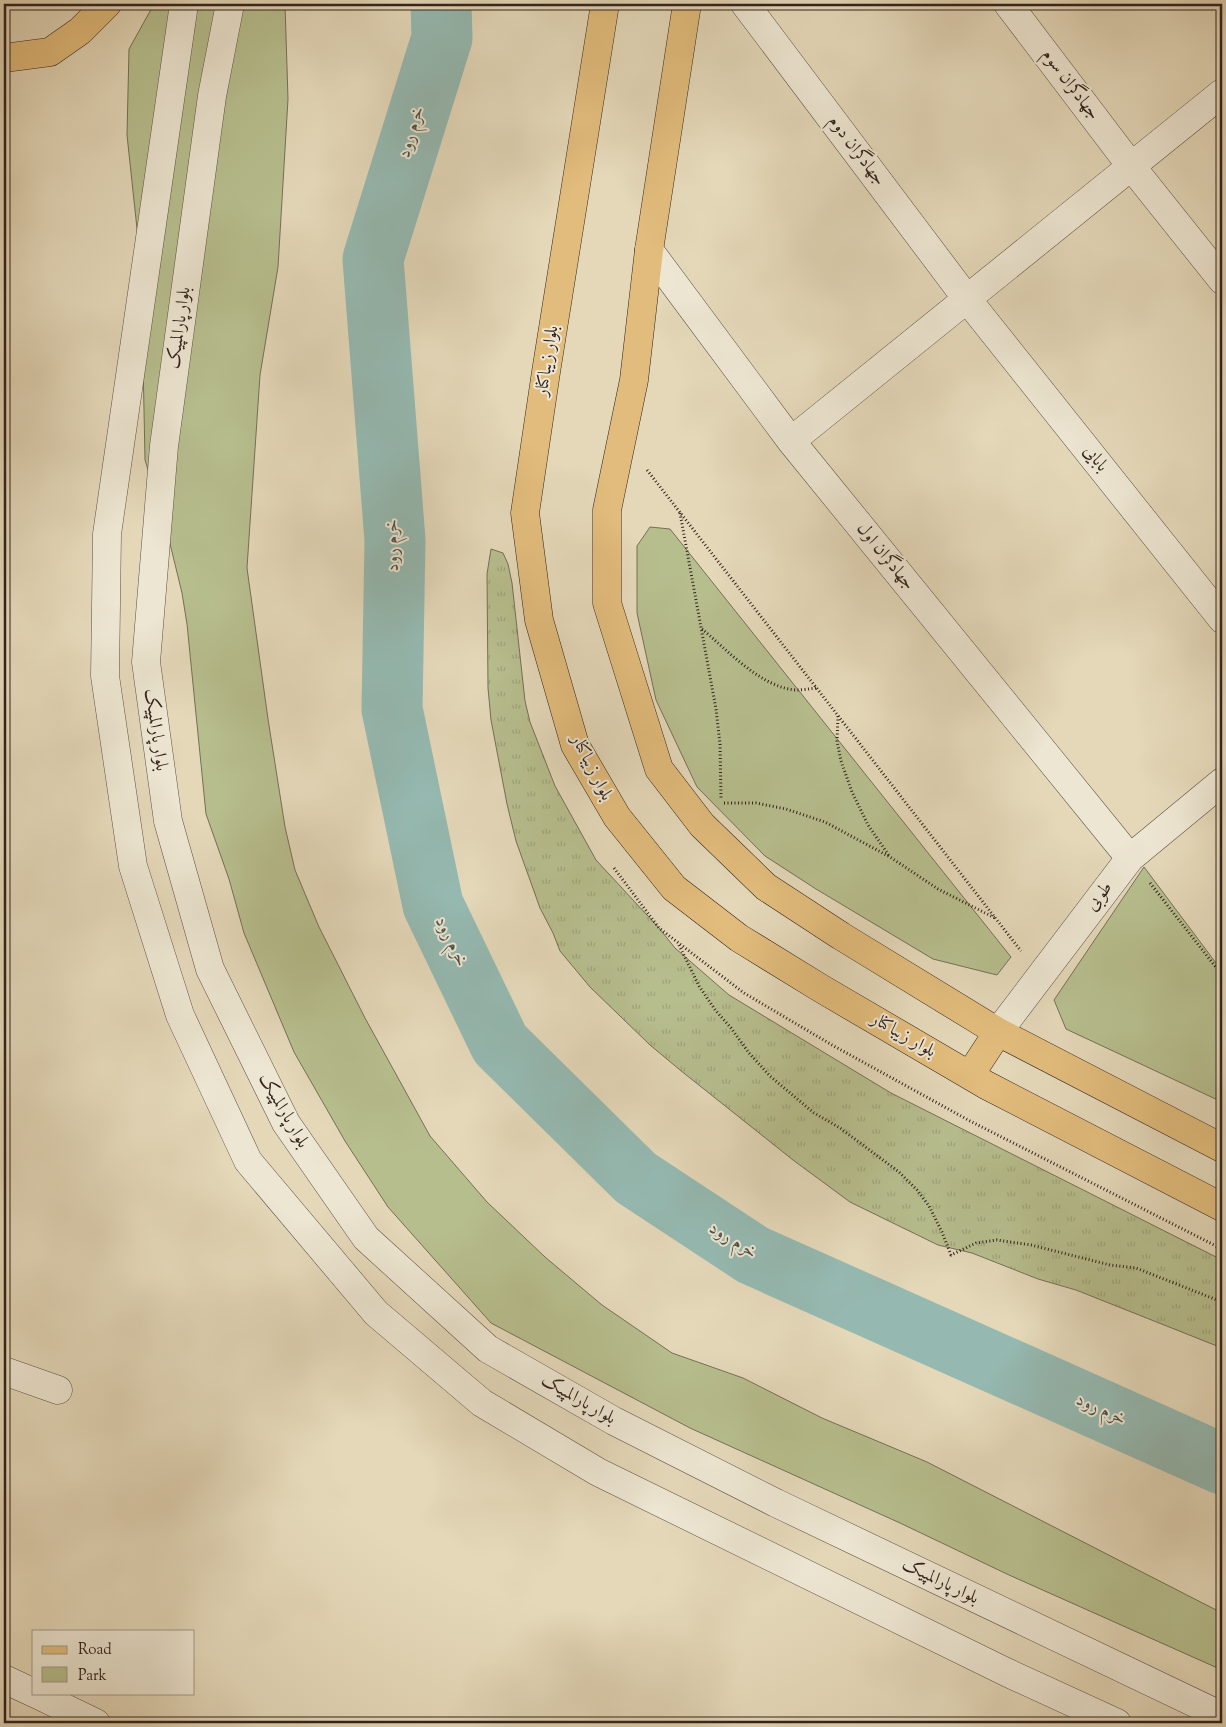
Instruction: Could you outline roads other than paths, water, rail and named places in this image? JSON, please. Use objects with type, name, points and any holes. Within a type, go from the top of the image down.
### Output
[{"type":"main road","points":[[4,58],[50,52],[80,31],[107,4]]},
{"type":"main road","name":"بلوار زیباکنار","points":[[605,4],[525,513],[539,620],[575,745],[617,817],[674,888],[739,938],[822,989],[970,1075],[1222,1207]]},
{"type":"main road","points":[[687,4],[649,250],[634,380],[607,510],[607,603],[660,769],[702,825],[766,887],[841,936],[998,1032],[1222,1148]]},
{"type":"main road","points":[[970,1075],[998,1032]]},
{"type":"street","points":[[184,4],[107,534],[105,676],[132,866],[180,1015],[248,1161],[376,1313],[482,1403],[598,1472],[997,1668],[1117,1723]]},
{"type":"street","name":"بلوار پارالمپیک","points":[[230,4],[212,96],[164,446],[146,662],[168,821],[210,969],[286,1123],[366,1238],[488,1349],[614,1421],[776,1503],[1222,1716]]},
{"type":"street","name":"جهادگران دوم","points":[[746,4],[967,299]]},
{"type":"street","name":"جهادگران سوم","points":[[1008,4],[1222,280]]},
{"type":"street","points":[[791,441],[1222,93]]},
{"type":"street","name":"جهادگران اول","points":[[649,250],[791,441],[1130,858]]},
{"type":"street","name":"بابایی","points":[[967,299],[1222,619]]},
{"type":"street","name":"طوبی","points":[[998,1032],[1130,858],[1222,782]]},
{"type":"street","points":[[4,1371],[58,1390]]},
{"type":"street","points":[[4,1679],[32,1692]]},
{"type":"street","points":[[36,1694],[96,1723]]},
{"type":"waterway","name":"خرم رود","points":[[441,4],[442,38],[373,259],[395,540],[392,709],[433,905],[500,1044],[636,1178],[753,1255],[1222,1464]]}]
